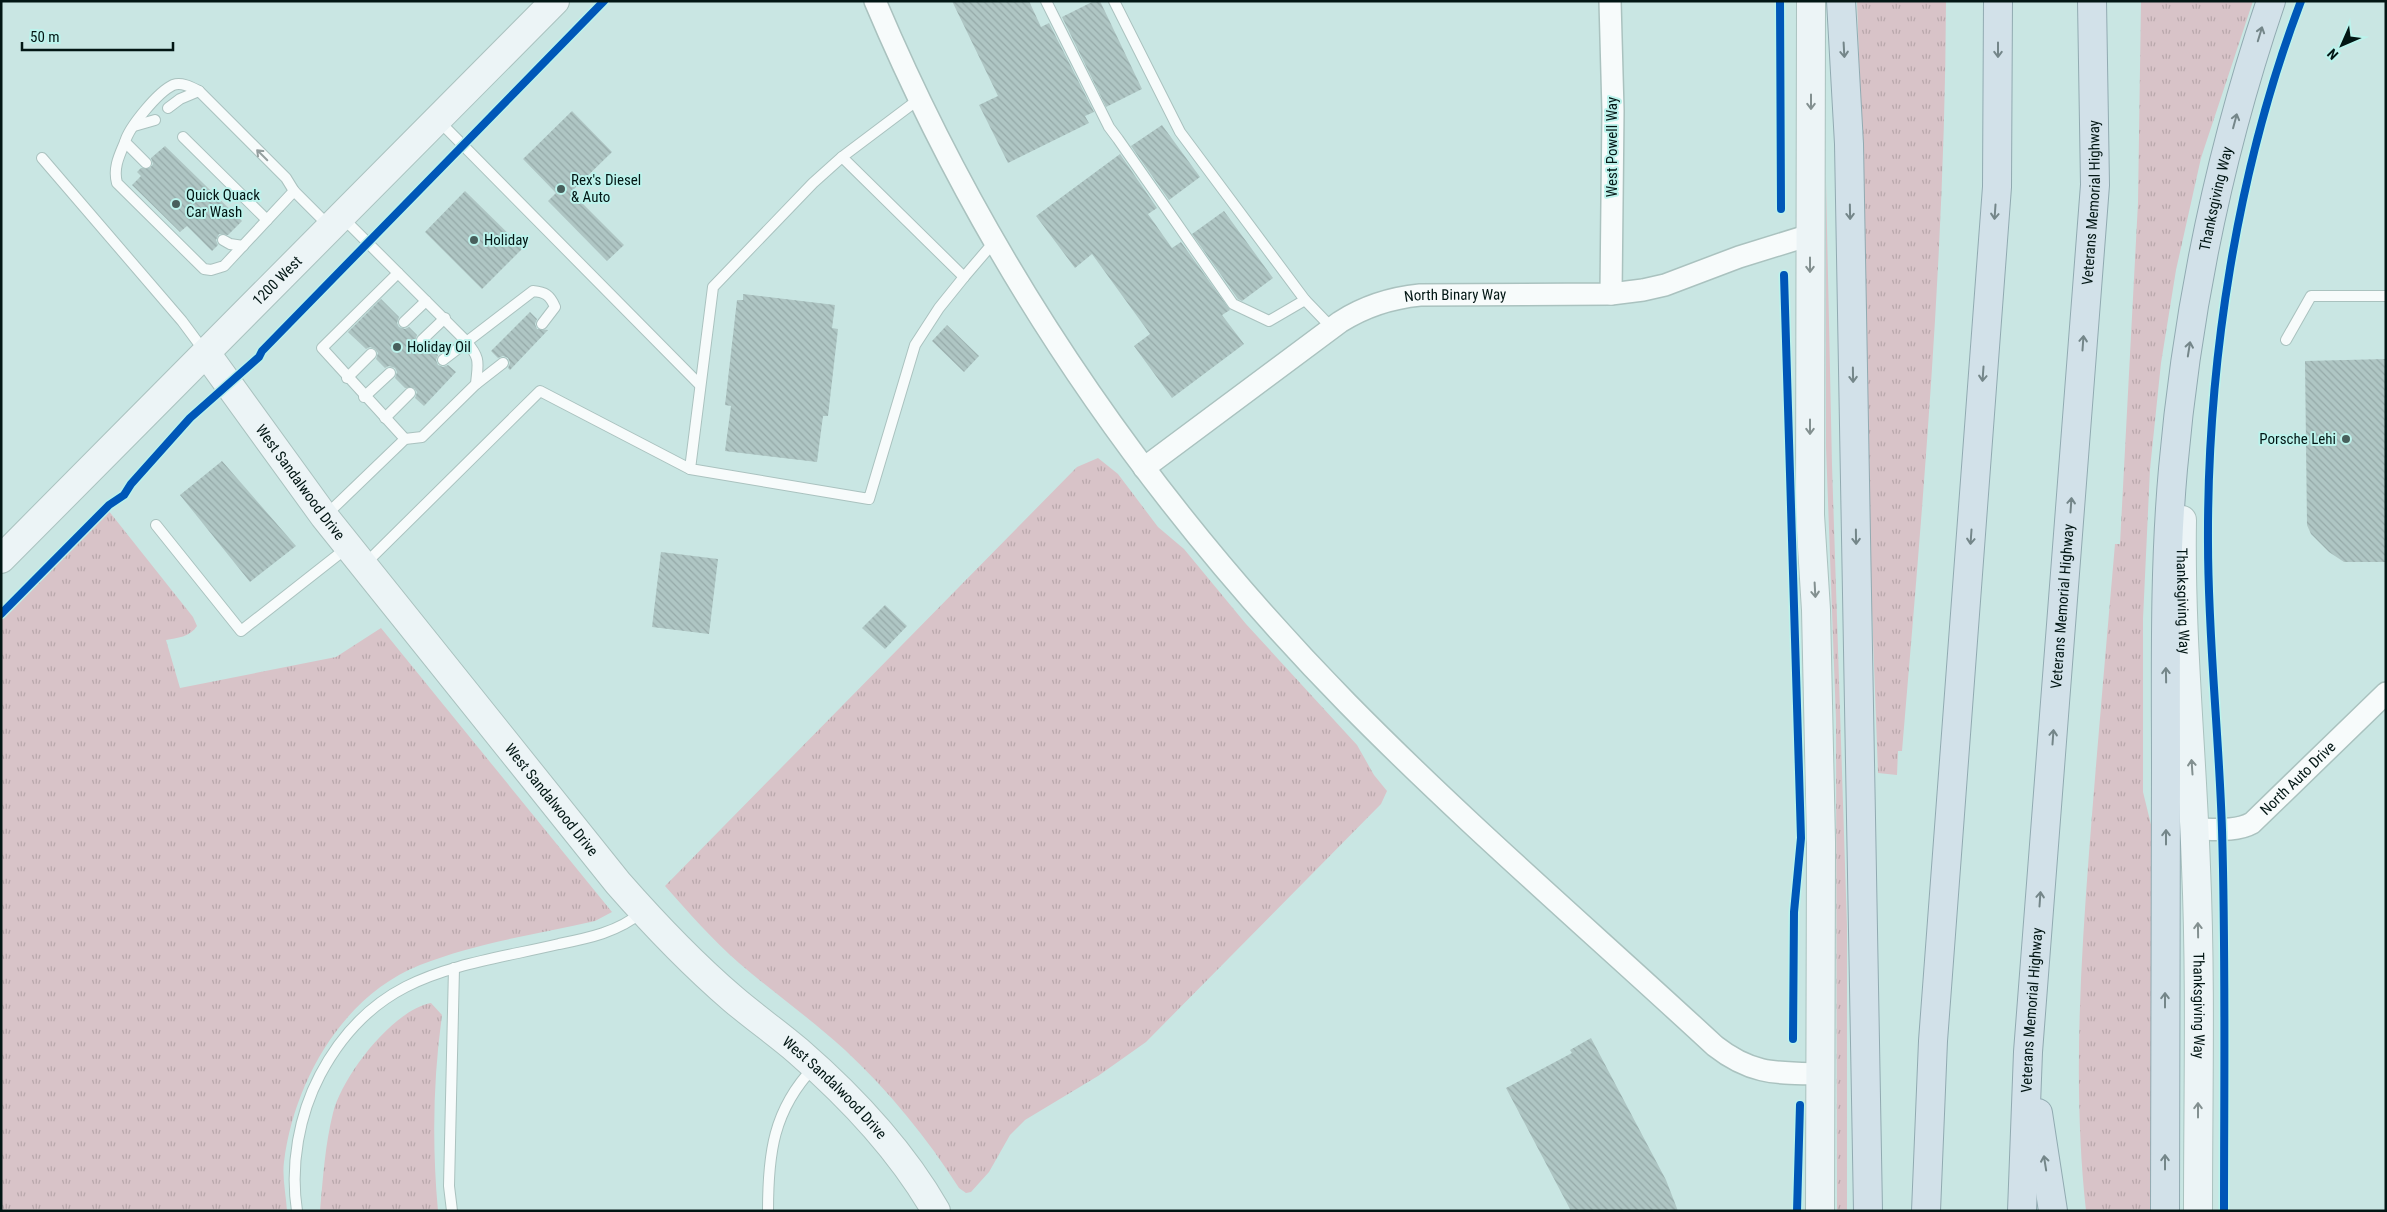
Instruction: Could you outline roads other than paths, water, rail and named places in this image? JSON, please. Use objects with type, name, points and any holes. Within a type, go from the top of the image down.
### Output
[{"type":"highway","points":[[1841,1],[1849,154],[1868,1211]]},
{"type":"highway","points":[[1926,1211],[1933,1041],[1997,186],[1998,1]]},
{"type":"highway","name":"Veterans Memorial Highway","points":[[2022,1211],[2028,1052],[2095,185],[2092,1]]},
{"type":"highway","name":"Thanksgiving Way","points":[[2181,397],[2203,266],[2219,186],[2271,1]]},
{"type":"highway","points":[[2165,1211],[2166,587],[2172,476],[2181,397]]},
{"type":"highway","points":[[2028,1052],[2053,1211]]},
{"type":"main road","name":"1200 West","points":[[1,559],[337,223],[555,1]]},
{"type":"main road","points":[[1811,1],[1810,515],[1817,660],[1821,852],[1822,1074],[1820,1211]]},
{"type":"main road","name":"West Sandalwood Drive","points":[[206,353],[324,516],[643,911],[714,982],[814,1066],[859,1109],[887,1141],[936,1211]]},
{"type":"main road","name":"Thanksgiving Way","points":[[2181,397],[2182,593],[2195,830],[2198,933],[2198,1211]]},
{"type":"street","points":[[876,1],[919,99],[952,166],[994,242],[1056,344],[1144,468],[1241,588],[1352,708],[1453,807],[1715,1046],[1739,1062],[1754,1069],[1771,1073],[1822,1074]]},
{"type":"street","name":"West Powell Way","points":[[1610,1],[1614,111],[1611,294]]},
{"type":"street","name":"North Binary Way","points":[[1144,468],[1332,328],[1370,306],[1403,297],[1611,294],[1644,290],[1665,285],[1739,257],[1810,235]]},
{"type":"street","name":"North Auto Drive","points":[[2195,830],[2235,828],[2252,823],[2386,693]]},
{"type":"lane","points":[[1046,1],[1109,127],[1233,304],[1269,321],[1305,300]]},
{"type":"lane","points":[[1114,1],[1180,132],[1305,300],[1332,328]]},
{"type":"lane","points":[[294,191],[224,266],[211,270],[204,269],[117,183],[115,175],[116,164],[126,135],[145,111],[174,85],[188,85],[199,92],[286,178],[294,191],[398,273],[445,318],[478,355],[476,384]]},
{"type":"lane","points":[[168,108],[180,99],[199,92]]},
{"type":"lane","points":[[690,469],[713,287],[813,183],[842,157],[919,99]]},
{"type":"lane","points":[[134,126],[155,120]]},
{"type":"lane","points":[[438,120],[700,385]]},
{"type":"lane","points":[[183,137],[267,220]]},
{"type":"lane","points":[[125,142],[146,163]]},
{"type":"lane","points":[[842,157],[964,277]]},
{"type":"lane","points":[[42,158],[182,322],[206,353]]},
{"type":"lane","points":[[223,240],[230,244],[243,246]]},
{"type":"lane","points":[[156,525],[241,631],[356,556],[540,391],[690,469],[869,500],[915,345],[939,308],[994,242]]},
{"type":"lane","points":[[398,273],[322,348],[347,378],[405,439]]},
{"type":"lane","points":[[443,360],[466,340],[533,291],[543,291],[551,298],[555,307],[542,324]]},
{"type":"lane","points":[[2286,340],[2311,296],[2386,296]]},
{"type":"lane","points":[[404,322],[426,300]]},
{"type":"lane","points":[[422,340],[445,318]]},
{"type":"lane","points":[[347,378],[371,354]]},
{"type":"lane","points":[[324,516],[405,439],[422,437],[476,384],[503,363]]},
{"type":"lane","points":[[364,396],[390,373]]},
{"type":"lane","points":[[385,418],[410,393]]},
{"type":"lane","points":[[297,1211],[295,1165],[299,1137],[308,1102],[329,1058],[357,1022],[385,998],[420,978],[454,968],[598,936],[627,923],[643,911]]},
{"type":"lane","points":[[452,1211],[448,1186],[454,968]]},
{"type":"lane","points":[[768,1211],[770,1162],[776,1128],[792,1093],[814,1066]]},
{"type":"place","name":"Rex's Diesel & Auto","points":[[561,189]]},
{"type":"place","name":"Quick Quack Car Wash","points":[[176,204]]},
{"type":"place","name":"Holiday","points":[[474,240]]},
{"type":"place","name":"Holiday Oil","points":[[397,347]]},
{"type":"place","name":"Porsche Lehi","points":[[2346,439]]}]
